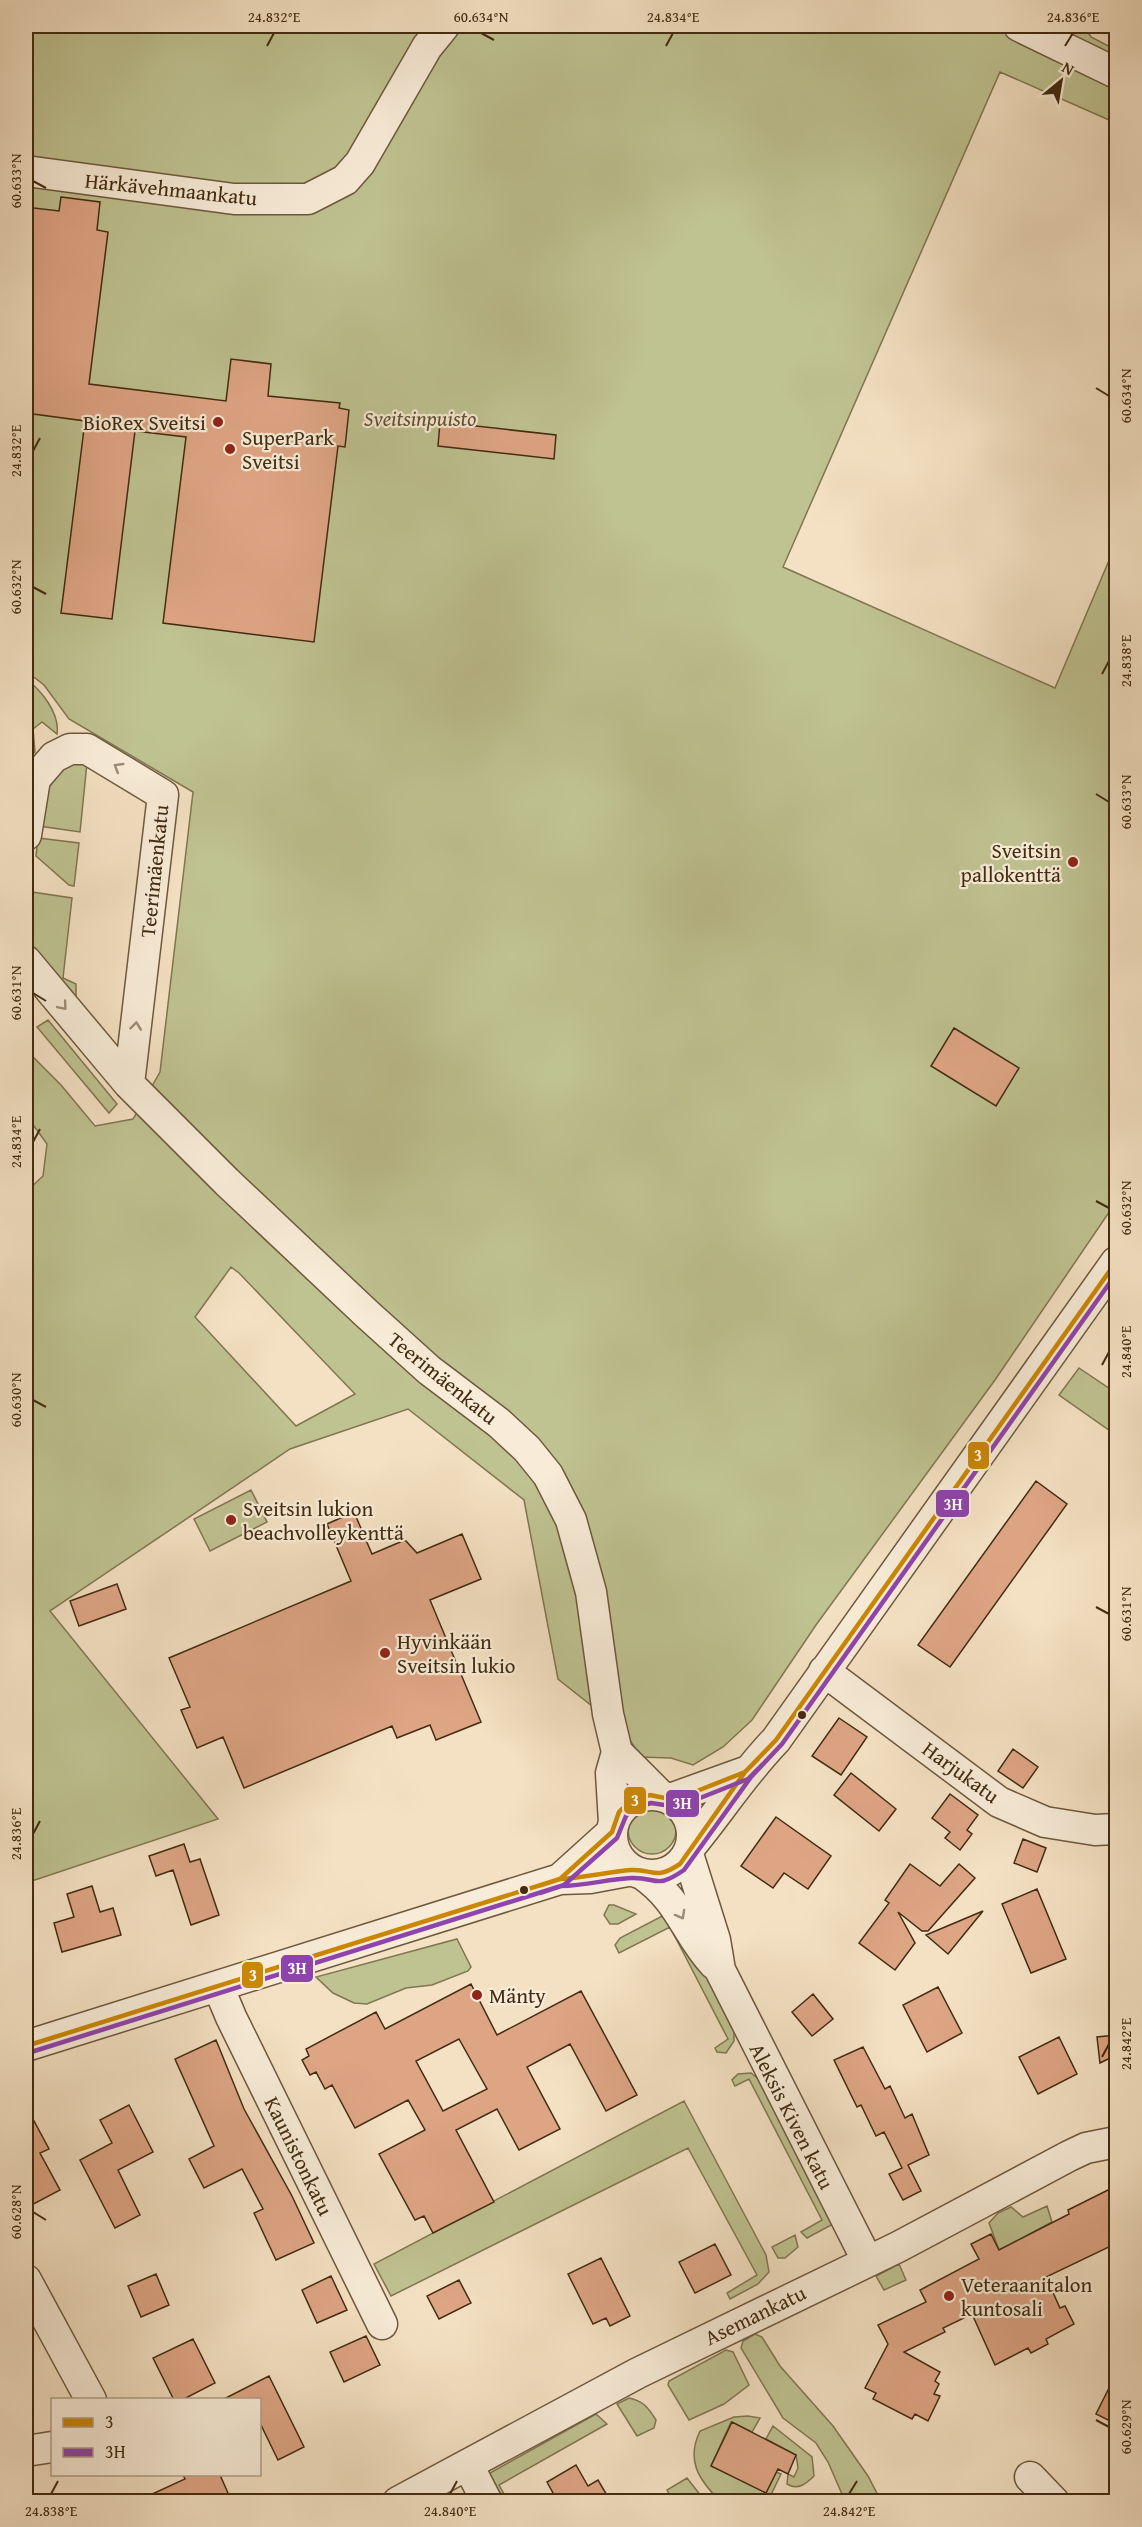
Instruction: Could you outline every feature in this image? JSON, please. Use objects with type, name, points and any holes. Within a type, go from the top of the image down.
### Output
[{"type":"street","name":"Härkävehmaankatu","points":[[26,171],[234,199],[308,200],[345,180],[360,162],[427,47],[444,26]]},
{"type":"street","points":[[1019,26],[1116,73]]},
{"type":"street","name":"Teerimäenkatu","points":[[26,835],[35,779],[54,757],[70,749],[87,749],[163,795],[129,1084]]},
{"type":"street","name":"Teerimäenkatu","points":[[26,961],[129,1084],[227,1182],[358,1307],[429,1370],[499,1423],[527,1449],[548,1475],[571,1520],[591,1592],[608,1714],[616,1752],[611,1773],[613,1827]]},
{"type":"street","points":[[26,2046],[560,1879],[637,1872],[655,1875],[668,1872],[680,1864],[721,1810],[745,1772],[776,1740],[1116,1262]]},
{"type":"street","name":"Harjukatu","points":[[824,1671],[999,1802],[1045,1822],[1095,1830],[1116,1830]]},
{"type":"street","points":[[616,1752],[686,1814],[691,1824],[689,1850]]},
{"type":"street","points":[[560,1879],[613,1827],[628,1803],[650,1795],[666,1797],[745,1772]]},
{"type":"street","points":[[613,1827],[617,1854],[637,1872]]},
{"type":"street","name":"Aleksis Kiven katu","points":[[689,1850],[715,1941],[720,1970],[758,2049],[867,2260]]},
{"type":"street","name":"Aleksis Kiven katu","points":[[637,1872],[665,1891],[699,1948],[720,1970]]},
{"type":"street","name":"Kaunistonkatu","points":[[218,1986],[231,2017],[382,2324]]},
{"type":"street","name":"Asemankatu","points":[[398,2502],[638,2373],[867,2260],[898,2247],[1077,2152],[1116,2142]]},
{"type":"street","points":[[26,2280],[90,2398]]},
{"type":"street","points":[[26,2451],[51,2447]]},
{"type":"street","points":[[468,2465],[487,2502]]},
{"type":"street","points":[[1030,2477],[1054,2502]]},
{"type":"green space","name":"Sveitsinpuisto","points":[[26,26],[1084,26],[1091,37],[1116,50],[1116,123],[1000,72],[783,567],[1055,688],[1116,544],[1116,1202],[995,1380],[816,1625],[752,1720],[723,1747],[693,1765],[671,1758],[640,1757],[626,1733],[558,1679],[524,1500],[408,1409],[290,1449],[50,1611],[218,1819],[26,1883],[26,1192],[43,1176],[47,1144],[26,1115],[26,1059],[28,1052],[61,1085],[95,1126],[133,1119],[160,1072],[193,792],[69,719],[44,685],[26,671]],"holes":[[[231,1267],[355,1394],[296,1426],[195,1317]]]},
{"type":"green space","points":[[26,679],[38,689],[52,710],[56,718],[57,734],[42,722],[33,729],[35,752],[26,759]]},
{"type":"green space","points":[[68,762],[87,763],[80,832],[39,826],[47,778]]},
{"type":"green space","points":[[38,838],[79,843],[74,886],[69,885],[36,856]]},
{"type":"green space","points":[[32,892],[72,898],[63,978],[76,984],[76,996],[73,1000],[27,949],[26,936]]},
{"type":"green space","points":[[48,1020],[117,1104],[109,1113],[37,1027]]},
{"type":"green space","points":[[1079,1368],[1116,1393],[1116,1435],[1059,1395]]},
{"type":"green space","name":"Sveitsin lukion beachvolleykenttä","points":[[251,1490],[267,1522],[210,1551],[194,1519]]},
{"type":"green space","points":[[647,1806],[657,1806],[669,1813],[676,1825],[676,1835],[669,1847],[657,1854],[647,1854],[632,1843],[628,1835],[628,1825],[639,1810]]},
{"type":"green space","points":[[609,1905],[636,1914],[618,1924],[610,1924],[604,1915]]},
{"type":"green space","points":[[670,1912],[734,2026],[734,2041],[726,2053],[717,2052],[715,2048],[728,2039],[670,1927],[619,1953],[615,1945],[620,1938]]},
{"type":"green space","points":[[457,1939],[471,1967],[468,1971],[432,1985],[406,1988],[367,2004],[354,2003],[333,1993],[316,1977]]},
{"type":"green space","points":[[751,2073],[761,2081],[835,2223],[807,2238],[801,2232],[822,2220],[749,2079],[735,2086],[732,2080],[738,2074]]},
{"type":"green space","points":[[684,2101],[766,2255],[769,2272],[758,2284],[730,2299],[727,2293],[757,2275],[688,2148],[391,2296],[374,2264]]},
{"type":"green space","points":[[1047,2206],[1052,2222],[999,2250],[989,2223],[998,2213],[1011,2207],[1023,2217]]},
{"type":"green space","points":[[795,2235],[798,2247],[785,2258],[778,2258],[772,2247]]},
{"type":"green space","points":[[899,2264],[906,2280],[884,2290],[876,2276]]},
{"type":"green space","points":[[755,2334],[762,2337],[780,2366],[833,2426],[868,2476],[881,2501],[845,2501],[828,2462],[816,2443],[783,2418],[741,2348],[743,2341]]},
{"type":"green space","points":[[726,2350],[733,2352],[749,2385],[724,2404],[689,2420],[668,2385],[669,2381]]},
{"type":"green space","points":[[629,2398],[648,2408],[656,2420],[654,2428],[637,2436],[617,2404]]},
{"type":"green space","points":[[596,2414],[607,2424],[499,2485],[508,2501],[495,2501],[481,2478]]},
{"type":"green space","points":[[734,2417],[760,2418],[752,2432],[731,2422],[711,2466],[766,2493],[776,2472],[781,2474],[768,2501],[720,2501],[696,2469],[694,2451],[696,2441],[700,2431]]},
{"type":"green space","points":[[773,2426],[812,2457],[814,2476],[802,2485],[795,2487],[787,2484],[788,2474],[794,2477],[798,2468],[796,2455],[766,2439]]},
{"type":"green space","points":[[687,2478],[705,2501],[673,2501],[667,2490]]},
{"type":"building","points":[[61,197],[100,202],[97,230],[108,232],[89,384],[226,401],[231,359],[271,364],[268,396],[340,403],[339,408],[349,410],[345,447],[338,446],[314,642],[163,623],[186,437],[135,431],[112,619],[61,613],[85,421],[26,413],[26,207],[59,211]]},
{"type":"building","points":[[440,422],[556,435],[554,459],[438,446]]},
{"type":"building","points":[[954,1028],[1019,1068],[996,1106],[931,1066]]},
{"type":"building","points":[[1036,1481],[1067,1504],[950,1667],[918,1645]]},
{"type":"building","name":"Hyvinkään Sveitsin lukio","points":[[354,1512],[372,1554],[405,1540],[417,1553],[462,1534],[481,1579],[430,1600],[481,1722],[436,1740],[430,1725],[397,1738],[392,1726],[244,1788],[223,1737],[197,1748],[181,1710],[190,1707],[169,1658],[351,1581],[327,1524]]},
{"type":"building","points":[[117,1584],[126,1609],[79,1626],[70,1601]]},
{"type":"building","points":[[839,1718],[867,1737],[841,1775],[812,1756]]},
{"type":"building","points":[[1013,1749],[1038,1767],[1023,1788],[998,1771]]},
{"type":"building","points":[[851,1773],[896,1809],[879,1831],[834,1795]]},
{"type":"building","points":[[950,1794],[978,1815],[967,1830],[972,1834],[960,1850],[945,1838],[950,1832],[932,1818]]},
{"type":"building","points":[[776,1817],[831,1856],[808,1889],[784,1873],[773,1888],[741,1866]]},
{"type":"building","points":[[1023,1839],[1046,1848],[1037,1872],[1014,1863]]},
{"type":"building","points":[[184,1844],[190,1862],[200,1859],[219,1915],[191,1925],[173,1870],[156,1876],[149,1856]]},
{"type":"building","points":[[910,1864],[940,1886],[959,1864],[975,1878],[928,1931],[922,1931],[898,1912],[915,1943],[895,1970],[859,1943],[889,1903],[885,1900]]},
{"type":"building","points":[[92,1886],[100,1912],[113,1908],[121,1935],[62,1952],[54,1923],[74,1917],[67,1894]]},
{"type":"building","points":[[1037,1889],[1066,1959],[1031,1973],[1002,1904]]},
{"type":"building","points":[[983,1911],[948,1954],[926,1935]]},
{"type":"building","points":[[471,1984],[497,2035],[581,1991],[637,2095],[606,2111],[570,2044],[527,2067],[560,2129],[519,2150],[497,2109],[456,2130],[494,2202],[433,2233],[424,2216],[415,2220],[379,2154],[425,2130],[408,2100],[355,2128],[332,2085],[325,2089],[316,2072],[310,2075],[302,2060],[309,2056],[306,2049],[376,2012],[385,2029]],"holes":[[[459,2039],[487,2089],[443,2111],[416,2061]]]},
{"type":"building","points":[[938,1987],[962,2033],[927,2052],[903,2005]]},
{"type":"building","points":[[813,1994],[833,2019],[812,2036],[792,2012]]},
{"type":"building","points":[[1116,2035],[1116,2055],[1100,2063],[1097,2037]]},
{"type":"building","points":[[1059,2037],[1077,2074],[1038,2094],[1019,2057]]},
{"type":"building","points":[[216,2040],[244,2109],[292,2196],[314,2243],[276,2260],[254,2213],[263,2209],[242,2169],[204,2188],[189,2159],[214,2146],[175,2059]]},
{"type":"building","points":[[863,2047],[885,2089],[890,2086],[905,2118],[912,2114],[929,2155],[908,2165],[921,2191],[903,2200],[889,2174],[902,2168],[884,2132],[876,2136],[861,2105],[857,2107],[834,2060]]},
{"type":"building","points":[[129,2105],[153,2152],[118,2170],[140,2215],[115,2228],[80,2160],[112,2143],[100,2120]]},
{"type":"building","points":[[26,2106],[49,2149],[40,2153],[60,2190],[26,2208]]},
{"type":"building","points":[[1116,2186],[1116,2238],[1109,2242],[1111,2246],[1046,2277],[1060,2308],[1065,2306],[1074,2324],[1046,2339],[1048,2344],[1031,2353],[1028,2348],[995,2365],[972,2314],[943,2328],[945,2332],[904,2352],[940,2372],[935,2381],[939,2384],[934,2394],[940,2396],[928,2421],[915,2414],[912,2419],[873,2399],[876,2393],[865,2388],[888,2344],[878,2325],[926,2302],[920,2290],[979,2259],[971,2244],[991,2234],[999,2250],[1069,2214],[1068,2210]]},
{"type":"building","points":[[715,2244],[731,2275],[695,2293],[679,2262]]},
{"type":"building","points":[[601,2258],[630,2316],[610,2326],[606,2318],[593,2324],[568,2274]]},
{"type":"building","points":[[156,2274],[169,2305],[141,2317],[128,2286]]},
{"type":"building","points":[[331,2276],[347,2310],[317,2323],[302,2290]]},
{"type":"building","points":[[459,2280],[471,2303],[439,2319],[427,2296]]},
{"type":"building","points":[[366,2336],[380,2365],[344,2382],[330,2352]]},
{"type":"building","points":[[193,2339],[215,2383],[186,2398],[173,2398],[153,2358]]},
{"type":"building","points":[[1116,2374],[1116,2424],[1096,2414]]},
{"type":"building","points":[[269,2376],[304,2447],[278,2460],[261,2425],[261,2398],[226,2398]]},
{"type":"building","points":[[732,2422],[796,2455],[788,2474],[778,2469],[766,2493],[711,2466]]},
{"type":"building","points":[[576,2465],[588,2486],[598,2480],[611,2502],[558,2502],[547,2482]]},
{"type":"building","points":[[184,2476],[220,2476],[232,2502],[135,2502],[185,2479]]},
{"type":"transit line","name":"3","points":[[26,2046],[560,1879],[631,1870],[659,1873],[680,1864],[745,1772],[776,1740],[1116,1262]]},
{"type":"transit line","name":"3H","points":[[28,2053],[561,1886],[631,1878],[662,1881],[684,1870],[751,1777],[782,1744],[1116,1274]]},
{"type":"transit line","name":"3","points":[[538,1886],[560,1879],[612,1832],[619,1812],[628,1803],[650,1795],[670,1799],[692,1793],[745,1772],[758,1759]]},
{"type":"transit line","name":"3H","points":[[540,1893],[564,1885],[617,1838],[626,1816],[632,1809],[651,1803],[671,1806],[695,1800],[748,1779],[763,1764]]},
{"type":"place","name":"BioRex Sveitsi","points":[[218,422]]},
{"type":"place","name":"SuperPark Sveitsi","points":[[230,449]]},
{"type":"place","name":"Sveitsin pallokenttä","points":[[1073,862]]},
{"type":"place","name":"Sveitsin lukion beachvolleykenttä","points":[[231,1520]]},
{"type":"place","name":"Hyvinkään Sveitsin lukio","points":[[385,1653]]},
{"type":"place","name":"Mänty","points":[[477,1995]]},
{"type":"place","name":"Veteraanitalon kuntosali","points":[[949,2296]]}]
